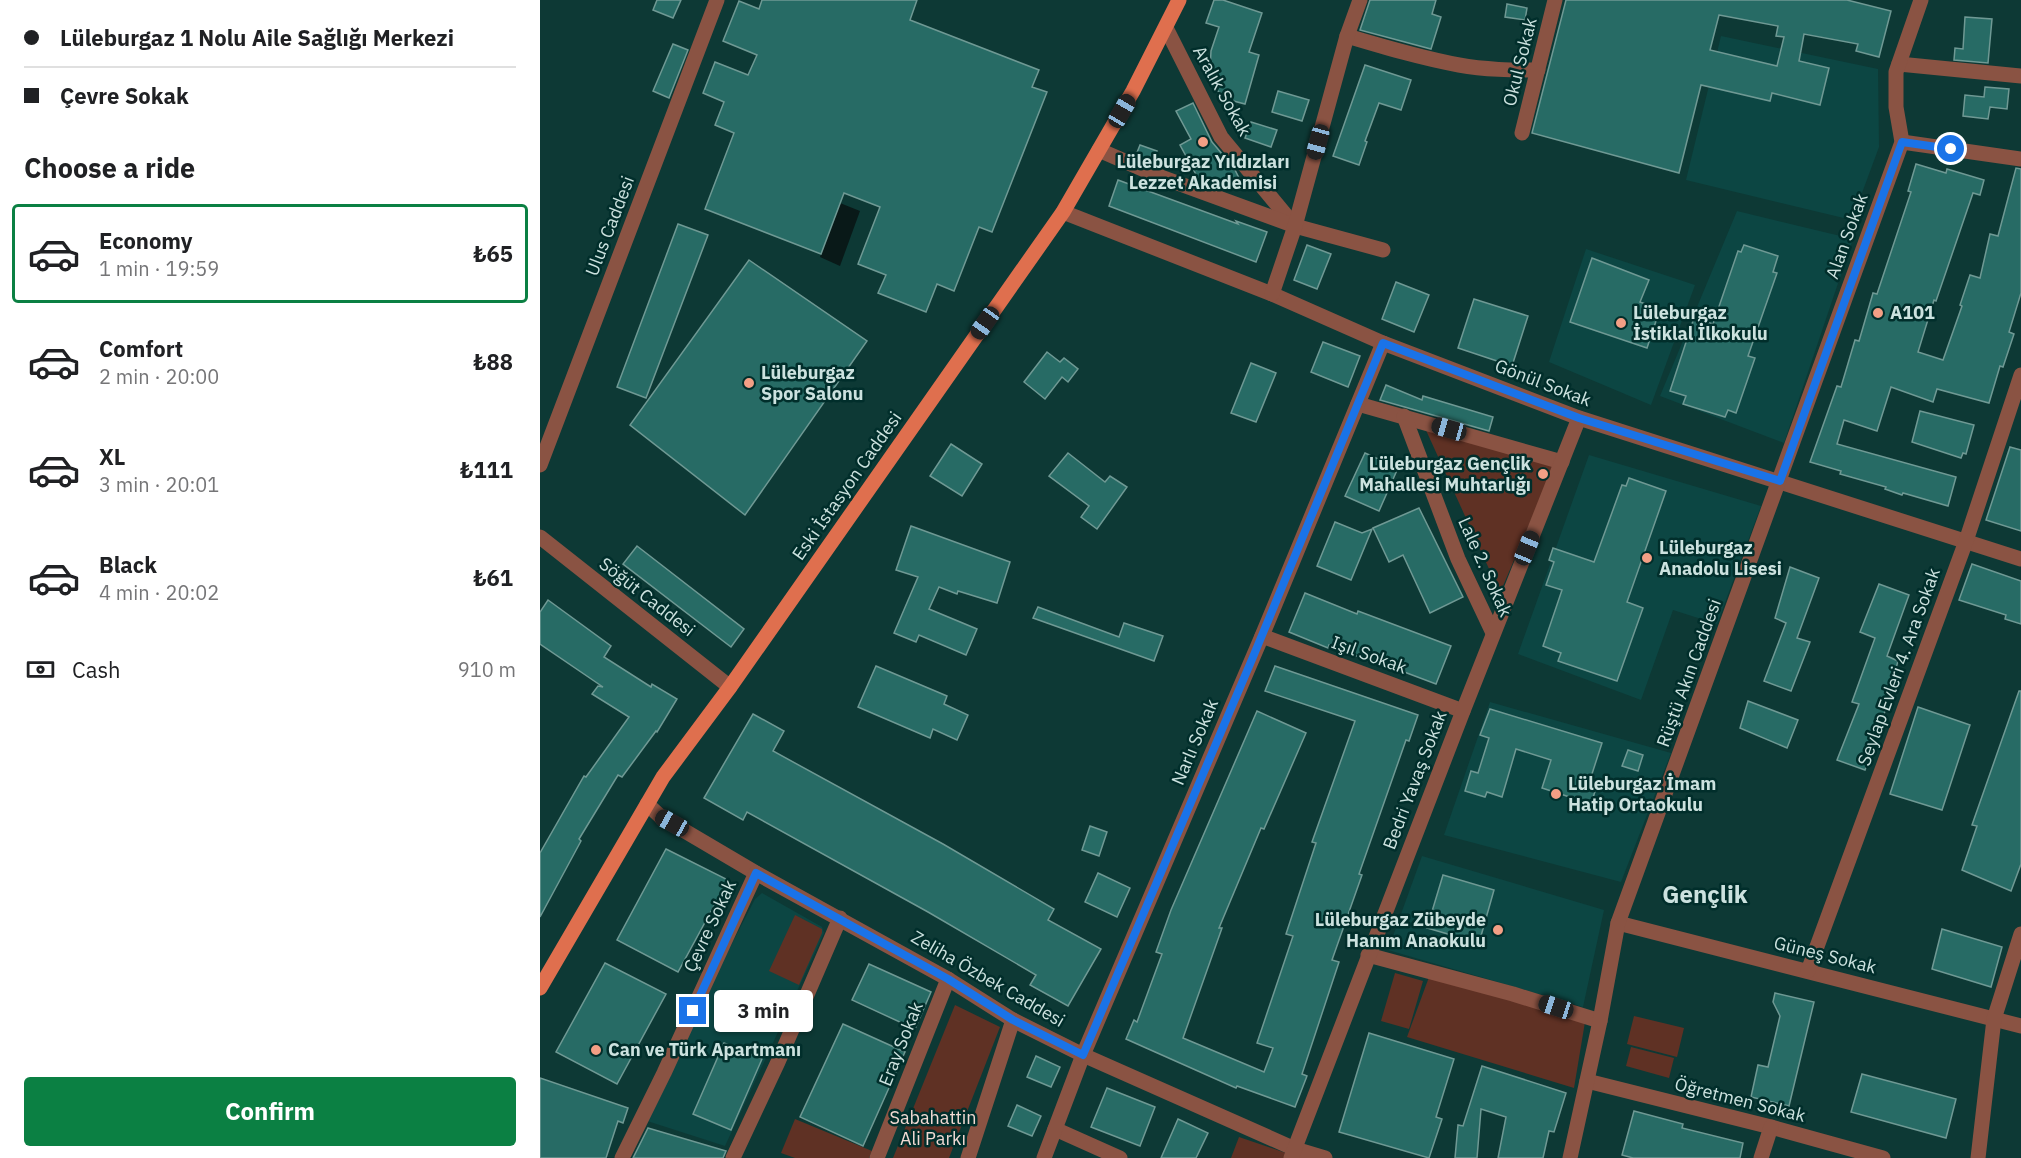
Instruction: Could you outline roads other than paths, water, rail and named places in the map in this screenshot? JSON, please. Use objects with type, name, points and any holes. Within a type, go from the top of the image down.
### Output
[{"type":"main road","name":"Eski İstasyon Caddesi","points":[[540,988],[663,777],[730,687],[1063,212],[1133,91],[1179,0]]},
{"type":"street","name":"Ulus Caddesi","points":[[540,465],[717,0]]},
{"type":"street","points":[[1272,294],[1296,226],[1347,36],[1360,0]]},
{"type":"street","name":"Okul Sokak","points":[[1522,133],[1555,0]]},
{"type":"street","name":"Alan Sokak","points":[[1780,481],[1902,142],[1896,107],[1896,72],[1921,0]]},
{"type":"street","name":"Aralık Sokak","points":[[1166,28],[1221,137],[1296,226]]},
{"type":"street","points":[[1347,36],[1400,52],[1461,66],[1538,70]]},
{"type":"street","points":[[1899,64],[2021,76]]},
{"type":"street","points":[[1902,142],[2021,159]]},
{"type":"street","points":[[1099,150],[1161,177],[1296,226],[1383,250]]},
{"type":"street","name":"Gönül Sokak","points":[[1063,212],[1272,294],[1383,343],[1579,418],[2021,559]]},
{"type":"street","name":"Narlı Sokak","points":[[1044,1158],[1083,1055],[1262,636],[1383,343]]},
{"type":"street","name":"Seylap Evleri 4. Ara Sokak","points":[[1808,971],[1966,541],[2021,375]]},
{"type":"street","points":[[1358,404],[1562,462]]},
{"type":"street","name":"Lale 2. Sokak","points":[[1404,416],[1458,559],[1493,633]]},
{"type":"street","name":"Bedri Yavaş Sokak","points":[[1293,1153],[1493,633],[1579,418]]},
{"type":"street","name":"Rüştü Akın Caddesi","points":[[1570,1158],[1600,1021],[1618,923],[1780,481]]},
{"type":"street","name":"Söğüt Caddesi","points":[[540,537],[730,687]]},
{"type":"street","name":"Işıl Sokak","points":[[1262,636],[1463,711]]},
{"type":"street","name":"Zeliha Özbek Caddesi","points":[[646,804],[661,817],[756,873],[948,979],[1013,1020],[1293,1153],[1325,1158]]},
{"type":"street","name":"Çevre Sokak","points":[[622,1158],[664,1073],[756,873]]},
{"type":"street","points":[[733,1158],[778,1062],[840,918]]},
{"type":"street","name":"Güneş Sokak","points":[[1618,923],[2021,1026]]},
{"type":"street","points":[[1978,1158],[1994,1019],[2021,934]]},
{"type":"street","points":[[1368,955],[1503,991],[1600,1021]]},
{"type":"street","name":"Eray Sokak","points":[[877,1158],[948,979]]},
{"type":"street","points":[[968,1158],[1013,1020]]},
{"type":"street","name":"Öğretmen Sokak","points":[[1587,1081],[1772,1127],[1883,1158]]},
{"type":"street","points":[[1761,1158],[1772,1127]]},
{"type":"street","points":[[1055,1130],[1120,1158]]},
{"type":"place","name":"Lüleburgaz Yıldızları Lezzet Akademisi","points":[[1203,142]]},
{"type":"place","name":"A101","points":[[1878,313]]},
{"type":"place","name":"Lüleburgaz İstiklal İlkokulu","points":[[1621,323]]},
{"type":"place","name":"Lüleburgaz Spor Salonu","points":[[749,383]]},
{"type":"place","name":"Lüleburgaz Gençlik Mahallesi Muhtarlığı","points":[[1543,474]]},
{"type":"place","name":"Lüleburgaz Anadolu Lisesi","points":[[1647,558]]},
{"type":"place","name":"Lüleburgaz İmam Hatip Ortaokulu","points":[[1556,794]]},
{"type":"place","name":"Lüleburgaz Zübeyde Hanım Anaokulu","points":[[1498,930]]},
{"type":"place","name":"Can ve Türk Apartmanı","points":[[596,1050]]},
{"type":"district","name":"Gençlik","points":[[1705,895]]},
{"type":"park label","name":"Sabahattin Ali Parkı","points":[[933,1128]]}]
